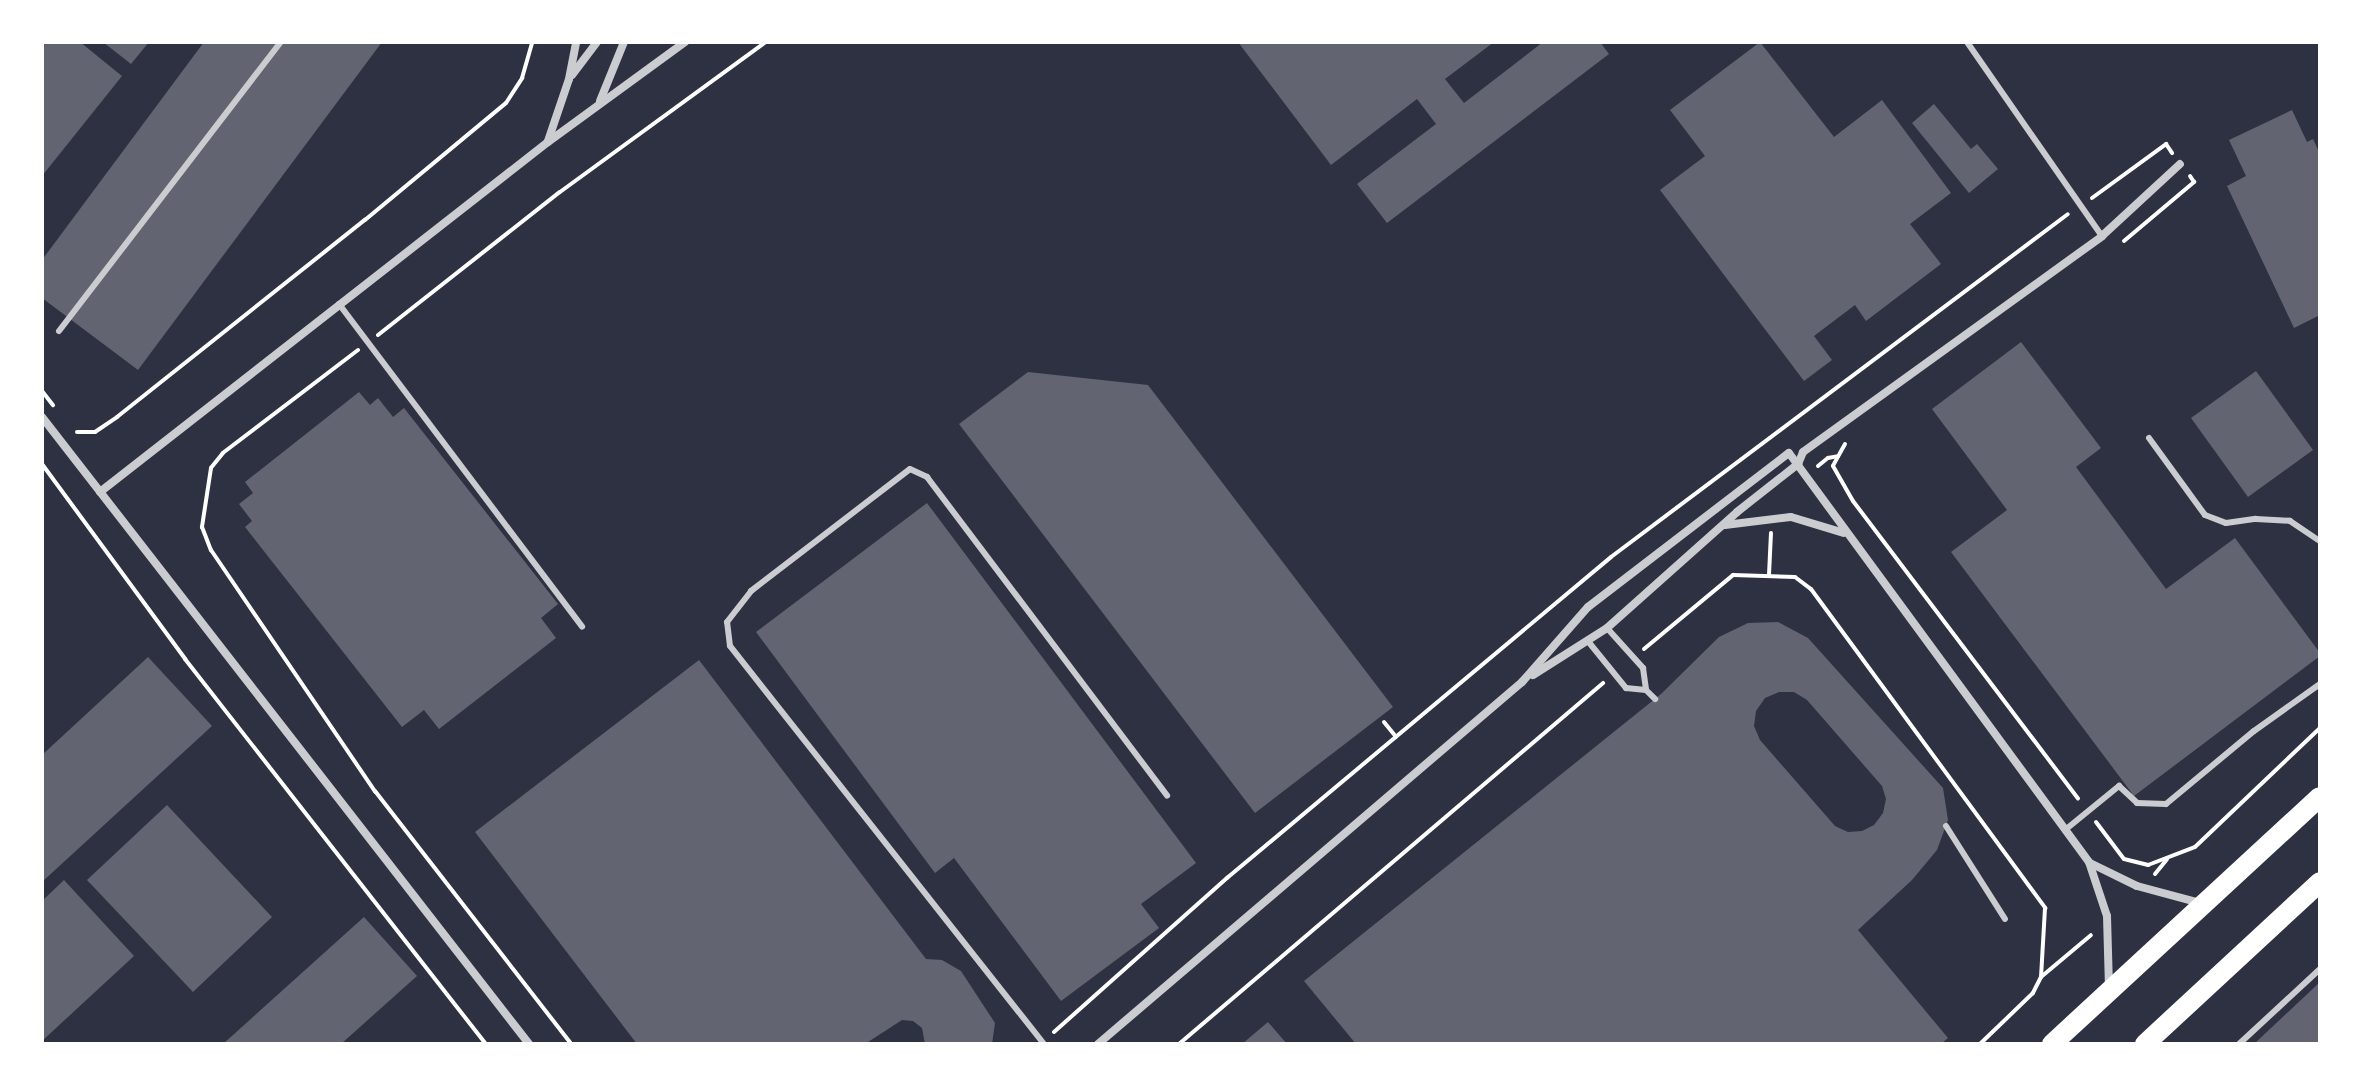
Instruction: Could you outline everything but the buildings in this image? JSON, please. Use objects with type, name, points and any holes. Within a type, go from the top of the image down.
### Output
[{"type":"highway","points":[[2052,1044],[2320,797]]},
{"type":"highway","points":[[2145,1044],[2320,882]]},
{"type":"street","points":[[548,142],[569,79],[576,42]]},
{"type":"street","points":[[569,79],[597,42]]},
{"type":"street","points":[[599,104],[624,42]]},
{"type":"street","points":[[100,492],[548,142],[685,42]]},
{"type":"street","points":[[1098,1044],[1522,682],[1607,628],[1798,464],[1803,452],[2102,236],[2180,164]]},
{"type":"street","points":[[42,417],[529,1044]]},
{"type":"street","points":[[1522,682],[1588,607],[1789,453],[1803,452]]},
{"type":"street","points":[[1789,453],[2089,862],[2107,916],[2109,992]]},
{"type":"street","points":[[1724,525],[1791,517],[1846,533]]},
{"type":"street","points":[[2089,862],[2137,886],[2204,904]]},
{"type":"lane","points":[[59,331],[281,42]]},
{"type":"lane","points":[[1967,42],[2102,236]]},
{"type":"lane","points":[[339,304],[582,627]]},
{"type":"lane","points":[[2149,438],[2205,515],[2226,523],[2256,519],[2290,521],[2320,541]]},
{"type":"lane","points":[[1043,1043],[730,646],[727,622],[751,591],[910,469],[927,477],[1167,796]]},
{"type":"lane","points":[[1607,628],[1643,668],[1646,690],[1655,699]]},
{"type":"lane","points":[[1587,640],[1626,688],[1646,690]]},
{"type":"lane","points":[[2065,830],[2119,786],[2137,803],[2166,804],[2254,731],[2320,684]]},
{"type":"lane","points":[[1946,826],[2005,919]]},
{"type":"lane","points":[[2239,1044],[2320,969]]},
{"type":"path","points":[[69,424],[79,434],[95,432],[117,417],[365,220],[506,103],[522,78],[532,42]]},
{"type":"path","points":[[571,1044],[375,791],[211,550],[202,527],[211,468],[223,453],[560,192],[766,42]]},
{"type":"path","points":[[1043,1043],[1227,878],[1611,557],[2080,205],[2141,165],[2166,144],[2194,182],[2120,243]]},
{"type":"path","points":[[42,391],[60,413]]},
{"type":"path","points":[[1854,437],[1842,446],[1833,466],[1853,501],[2124,859],[2148,865],[2195,847],[2320,728]]},
{"type":"path","points":[[42,464],[185,659],[486,1044]]},
{"type":"path","points":[[1633,658],[1733,575],[1795,577],[1811,589],[2045,908],[2041,977],[2033,993],[1980,1044]]},
{"type":"path","points":[[1179,1044],[1614,673]]},
{"type":"path","points":[[1384,722],[1396,737]]}]
